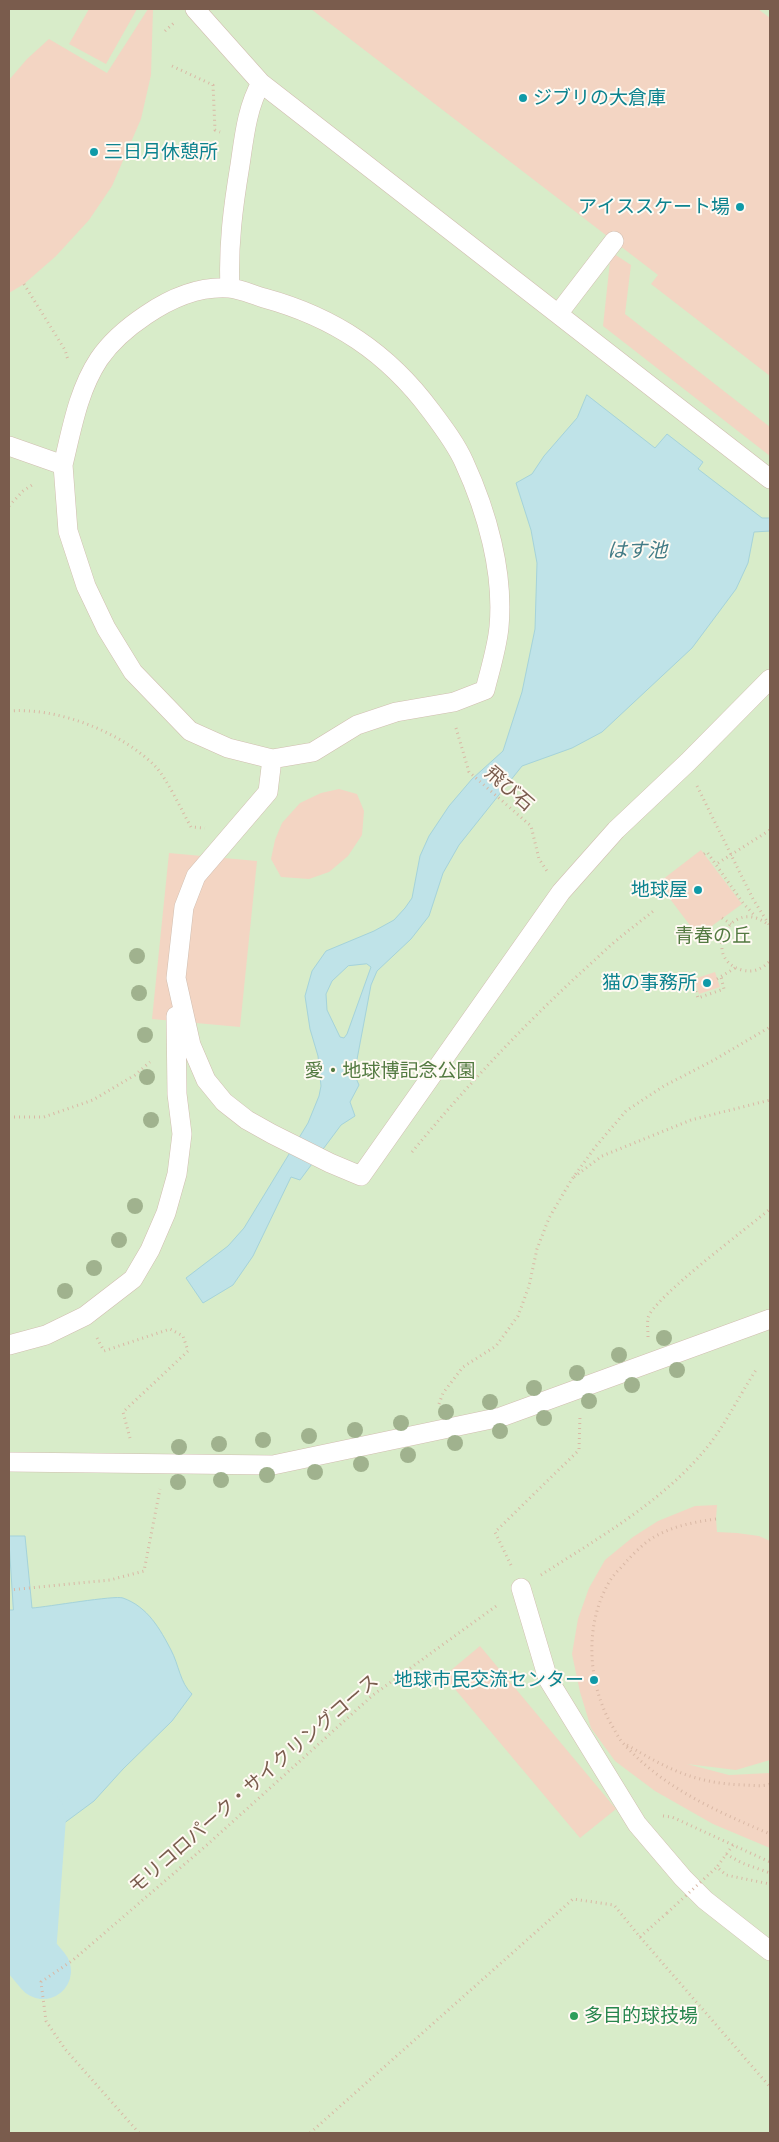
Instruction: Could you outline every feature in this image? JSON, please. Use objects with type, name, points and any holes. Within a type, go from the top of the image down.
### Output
[{"type":"lane","points":[[195,9],[261,83],[770,479]]},
{"type":"lane","points":[[230,288],[228,255],[243,142],[255,94],[261,83]]},
{"type":"lane","points":[[558,314],[614,240]]},
{"type":"lane","points":[[230,288],[298,307],[346,331],[384,358],[418,394],[442,425],[464,461],[482,507],[500,586],[499,628],[485,690],[454,702],[396,712],[357,726],[313,752],[272,759],[228,748],[190,731],[133,672],[106,628],[86,586],[68,531],[63,465],[79,397],[100,358],[122,331],[168,300],[202,290],[230,288]]},
{"type":"lane","points":[[9,446],[63,465]]},
{"type":"lane","points":[[176,978],[191,1045],[206,1080],[224,1102],[247,1120],[327,1161],[361,1176],[561,892],[616,830],[688,762],[770,679]]},
{"type":"lane","points":[[9,1345],[46,1335],[85,1316],[133,1279],[150,1250],[166,1213],[177,1174],[182,1134],[177,1094],[176,978],[184,907],[196,876],[268,792],[272,759]]},
{"type":"lane","points":[[9,1462],[273,1464],[500,1417],[770,1319]]},
{"type":"lane","points":[[521,1588],[548,1679],[637,1824],[682,1878],[705,1900],[770,1951]]},
{"type":"path","points":[[172,66],[213,85],[215,130],[243,142]]},
{"type":"path","points":[[24,284],[65,350],[79,397]]},
{"type":"path","name":"飛び石","points":[[454,702],[456,728],[468,772],[531,826],[539,859],[561,892]]},
{"type":"path","points":[[9,712],[24,710],[72,719],[118,738],[156,768],[192,827],[234,832]]},
{"type":"path","points":[[696,784],[753,899],[770,927]]},
{"type":"path","points":[[718,863],[770,830]]},
{"type":"path","points":[[704,854],[707,852],[744,902],[757,917],[770,927]]},
{"type":"path","points":[[407,1158],[454,1102],[506,1045],[597,957],[656,909]]},
{"type":"path","points":[[757,917],[738,918],[731,924],[725,930],[722,948],[725,957],[736,968],[747,972],[756,971],[770,961]]},
{"type":"path","points":[[722,918],[731,924]]},
{"type":"path","points":[[691,977],[698,998],[724,989],[719,978],[736,968]]},
{"type":"path","points":[[432,1431],[437,1408],[443,1393],[463,1367],[496,1346],[518,1316],[529,1286],[537,1249],[549,1218],[572,1179],[596,1146],[626,1111],[664,1086],[770,1028]]},
{"type":"path","points":[[9,1117],[44,1117],[93,1100],[135,1075],[176,1042]]},
{"type":"path","points":[[572,1179],[602,1156],[691,1120],[770,1100]]},
{"type":"path","points":[[652,1363],[648,1341],[648,1317],[659,1302],[712,1255],[770,1209]]},
{"type":"path","points":[[85,1316],[104,1351],[170,1329],[183,1336],[188,1350],[122,1412],[131,1440],[129,1464]]},
{"type":"path","name":"モリコロパーク・サイクリングコース","points":[[139,2133],[65,2049],[46,2021],[41,1982],[73,1960],[208,1844],[373,1695],[521,1588],[592,1542],[666,1490],[712,1442],[756,1370]]},
{"type":"path","points":[[502,1543],[495,1532],[579,1450],[580,1416],[576,1390]]},
{"type":"path","points":[[9,1590],[110,1580],[144,1571],[161,1488],[162,1464]]},
{"type":"path","points":[[716,1519],[676,1527],[653,1538],[632,1555],[611,1580],[599,1608],[592,1632],[592,1668],[604,1710],[622,1742],[659,1777],[712,1810],[770,1834]]},
{"type":"path","points":[[622,1742],[666,1768],[693,1778],[724,1784],[770,1784]]},
{"type":"path","points":[[672,1817],[770,1862]]},
{"type":"path","points":[[640,1938],[717,1867],[733,1845]]},
{"type":"path","points":[[726,1854],[742,1863],[770,1873]]},
{"type":"path","points":[[717,1867],[726,1875],[770,1884]]},
{"type":"path","points":[[310,2133],[573,1899],[614,1905],[640,1938],[770,2087]]},
{"type":"green space","name":"愛・地球博記念公園","points":[[9,9],[770,9],[770,2133],[9,2133]]},
{"type":"water","name":"はす池","points":[[587,395],[655,448],[667,434],[703,462],[698,469],[762,518],[770,518],[770,531],[754,532],[748,563],[736,589],[692,648],[602,732],[572,748],[522,766],[459,845],[443,873],[429,916],[411,939],[377,971],[371,985],[355,1070],[355,1076],[359,1085],[350,1102],[355,1116],[341,1125],[300,1180],[291,1177],[253,1256],[233,1285],[203,1303],[186,1278],[228,1246],[244,1228],[308,1123],[319,1096],[321,1086],[318,1056],[310,1029],[305,996],[312,971],[326,951],[374,931],[394,920],[405,908],[412,898],[420,856],[429,836],[449,806],[472,779],[503,751],[522,692],[535,629],[537,563],[531,530],[516,483],[532,474],[544,456],[577,418]],"holes":[[[367,964],[371,967],[347,1034],[344,1038],[340,1037],[327,1010],[326,994],[332,981],[348,966]]]},
{"type":"water","points":[[9,1536],[25,1536],[32,1608],[117,1598],[123,1598],[132,1602],[140,1607],[158,1627],[174,1656],[185,1685],[192,1694],[172,1721],[123,1769],[94,1801],[44,1838],[36,1856],[31,1837],[15,1831],[9,1833],[9,1610],[13,1610]]},
{"type":"building","points":[[89,9],[137,9],[106,64],[69,44]]},
{"type":"building","name":"三日月休憩所","points":[[148,9],[153,9],[151,75],[141,119],[112,186],[89,220],[56,256],[24,284],[9,293],[9,80],[27,59],[49,39],[107,73]]},
{"type":"building","points":[[311,9],[758,9],[770,18],[770,376],[651,284],[658,275]]},
{"type":"building","points":[[611,252],[631,265],[625,314],[770,427],[770,456],[603,326]]},
{"type":"building","points":[[339,789],[357,794],[364,811],[362,835],[348,856],[329,872],[309,879],[281,877],[271,859],[275,840],[282,823],[300,803],[321,793]]},
{"type":"building","name":"地球屋","points":[[701,850],[742,904],[698,936],[658,883]]},
{"type":"building","points":[[169,853],[257,861],[240,1027],[152,1019]]},
{"type":"building","name":"猫の事務所","points":[[715,972],[720,987],[699,994],[694,979]]},
{"type":"building","points":[[717,1505],[717,1532],[759,1536],[770,1541],[770,1760],[736,1770],[687,1764],[729,1775],[770,1773],[770,1848],[713,1824],[655,1791],[615,1761],[591,1728],[580,1692],[572,1654],[578,1619],[589,1588],[605,1560],[633,1537],[658,1521],[695,1506]]},
{"type":"building","points":[[480,1646],[616,1809],[580,1838],[444,1676]]},
{"type":"waterway","points":[[38,1817],[28,1953],[43,1971]]},
{"type":"place","name":"ジブリの大倉庫","points":[[523,98]]},
{"type":"place","name":"三日月休憩所","points":[[94,152]]},
{"type":"place","name":"アイススケート場","points":[[740,207]]},
{"type":"place","name":"地球屋","points":[[698,890]]},
{"type":"place","name":"猫の事務所","points":[[707,983]]},
{"type":"place","name":"地球市民交流センター","points":[[594,1680]]},
{"type":"place","name":"多目的球技場","points":[[574,2016]]},
{"type":"park label","name":"青春の丘","points":[[713,936]]}]
